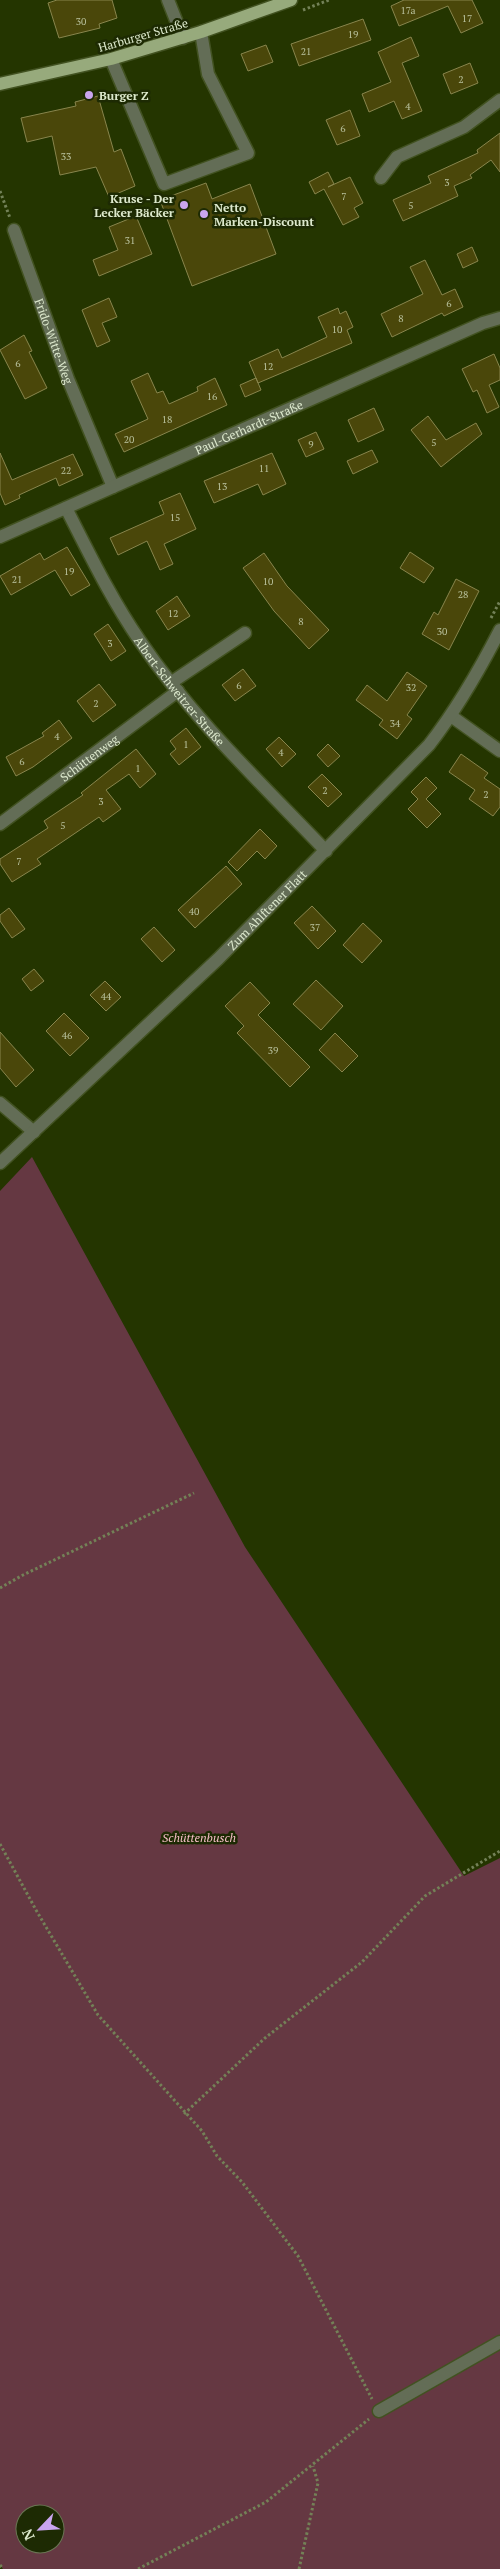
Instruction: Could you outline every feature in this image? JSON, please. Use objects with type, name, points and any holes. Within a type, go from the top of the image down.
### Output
[{"type":"main road","name":"Harburger Straße","points":[[0,84],[111,59],[183,38],[291,0]]},
{"type":"street","points":[[168,0],[183,38]]},
{"type":"street","points":[[111,59],[164,184],[248,153],[208,74],[200,32]]},
{"type":"street","points":[[381,178],[397,157],[464,127],[500,100]]},
{"type":"street","name":"Frido-Witte-Weg","points":[[14,230],[68,379],[113,487]]},
{"type":"street","name":"Paul-Gerhardt-Straße","points":[[0,537],[483,323],[500,318]]},
{"type":"street","name":"Albert-Schweitzer-Straße","points":[[66,508],[116,604],[175,687],[209,730],[326,851]]},
{"type":"street","name":"Zum Ahlftener Flatt","points":[[0,1163],[218,959],[429,745],[451,716],[479,672],[500,630]]},
{"type":"street","name":"Schüttenweg","points":[[0,824],[245,633]]},
{"type":"street","points":[[451,716],[500,751]]},
{"type":"street","points":[[0,1103],[34,1132]]},
{"type":"street","points":[[379,2411],[500,2342]]},
{"type":"path","points":[[0,191],[14,230]]},
{"type":"path","points":[[488,624],[500,601]]},
{"type":"path","points":[[0,1588],[194,1492]]},
{"type":"path","points":[[0,1844],[36,1910],[98,2015],[184,2114],[202,2131],[217,2156],[242,2182],[298,2256],[379,2411],[266,2502],[138,2569]]},
{"type":"path","points":[[184,2114],[265,2038],[362,1962],[425,1896],[500,1851]]},
{"type":"path","points":[[299,2569],[318,2483],[313,2466]]},
{"type":"path","points":[[0,2565],[3,2569]]},
{"type":"green space","name":"Schüttenbusch","points":[[32,1157],[245,1547],[464,1876],[500,1858],[500,2569],[3,2569],[0,2565],[0,1191]]},
{"type":"building","points":[[57,0],[112,0],[117,18],[99,24],[100,28],[59,38],[48,3]]},
{"type":"building","points":[[404,0],[472,0],[483,23],[461,33],[448,6],[399,26],[391,6]]},
{"type":"building","points":[[363,19],[371,40],[299,66],[291,44]]},
{"type":"building","points":[[411,37],[419,56],[402,63],[422,111],[402,119],[394,101],[369,112],[362,94],[391,82],[378,52]]},
{"type":"building","points":[[266,45],[273,62],[248,71],[241,54]]},
{"type":"building","points":[[470,63],[478,83],[451,94],[443,74]]},
{"type":"building","points":[[98,96],[114,152],[121,149],[135,186],[109,197],[96,167],[60,175],[52,136],[27,142],[21,118],[76,106],[75,102]]},
{"type":"building","points":[[350,110],[360,136],[337,145],[326,120]]},
{"type":"building","points":[[500,133],[500,172],[491,160],[470,175],[472,178],[454,186],[458,196],[403,221],[393,200],[431,183],[428,176],[478,153],[477,150]]},
{"type":"building","points":[[328,172],[334,184],[328,187],[350,177],[363,203],[354,208],[359,217],[343,225],[324,189],[315,194],[309,182]]},
{"type":"building","points":[[206,183],[212,199],[250,184],[276,254],[192,286],[160,200]]},
{"type":"building","points":[[136,216],[152,254],[99,276],[93,260],[118,250],[109,227]]},
{"type":"building","points":[[472,247],[478,261],[463,268],[457,254]]},
{"type":"building","points":[[425,260],[442,295],[455,289],[463,307],[444,316],[442,313],[392,337],[381,314],[423,294],[410,267]]},
{"type":"building","points":[[109,298],[117,317],[102,323],[110,341],[97,347],[82,310]]},
{"type":"building","points":[[338,308],[340,314],[346,311],[353,327],[347,330],[352,343],[258,383],[249,362],[278,349],[282,358],[327,337],[318,317]]},
{"type":"building","points":[[24,335],[32,351],[29,352],[47,388],[25,399],[0,350]]},
{"type":"building","points":[[494,354],[500,368],[500,380],[489,385],[499,407],[487,413],[477,390],[473,392],[462,369]]},
{"type":"building","points":[[148,373],[157,393],[163,391],[169,404],[198,391],[197,387],[215,378],[227,405],[124,452],[115,434],[148,419],[131,381]]},
{"type":"building","points":[[256,378],[261,390],[245,397],[240,385]]},
{"type":"building","points":[[374,408],[384,430],[358,442],[348,420]]},
{"type":"building","points":[[428,416],[446,440],[476,423],[482,434],[441,467],[411,430]]},
{"type":"building","points":[[316,432],[324,449],[306,457],[298,440]]},
{"type":"building","points":[[372,450],[378,462],[353,474],[347,461]]},
{"type":"building","points":[[0,453],[12,480],[73,454],[83,475],[59,486],[56,478],[19,495],[20,498],[5,505],[0,493]]},
{"type":"building","points":[[272,453],[286,484],[263,495],[258,484],[214,503],[204,481]]},
{"type":"building","points":[[180,493],[196,529],[164,544],[173,564],[160,570],[147,541],[118,555],[110,538],[164,514],[159,502]]},
{"type":"building","points":[[67,547],[90,585],[71,596],[55,570],[11,595],[0,576],[40,553],[44,560]]},
{"type":"building","points":[[410,552],[434,568],[424,583],[400,568]]},
{"type":"building","points":[[264,553],[287,586],[329,630],[309,649],[274,611],[243,568]]},
{"type":"building","points":[[456,579],[479,591],[449,650],[422,634],[434,612],[438,615]]},
{"type":"building","points":[[177,596],[190,616],[168,630],[156,611]]},
{"type":"building","points":[[108,624],[126,651],[111,661],[94,634]]},
{"type":"building","points":[[243,669],[256,686],[235,701],[222,685]]},
{"type":"building","points":[[407,672],[427,686],[407,715],[412,719],[397,739],[379,725],[383,720],[356,700],[367,685],[387,701]]},
{"type":"building","points":[[99,684],[116,705],[93,722],[77,701]]},
{"type":"building","points":[[59,720],[72,738],[33,767],[16,776],[6,757],[44,736],[42,733]]},
{"type":"building","points":[[186,728],[201,747],[179,765],[170,754],[176,749],[170,741]]},
{"type":"building","points":[[279,737],[296,754],[282,767],[266,749]]},
{"type":"building","points":[[328,744],[340,756],[328,767],[317,755]]},
{"type":"building","points":[[136,749],[156,774],[140,788],[129,774],[106,790],[121,809],[103,822],[99,817],[37,859],[41,864],[12,882],[0,864],[0,859],[48,828],[44,821],[83,795],[81,793]]},
{"type":"building","points":[[461,754],[488,773],[484,778],[500,789],[500,807],[493,816],[469,799],[475,790],[449,772]]},
{"type":"building","points":[[322,774],[342,794],[328,807],[308,787]]},
{"type":"building","points":[[426,777],[437,788],[426,799],[441,814],[427,828],[408,809],[418,799],[411,792]]},
{"type":"building","points":[[260,829],[277,846],[265,859],[257,851],[237,871],[228,862]]},
{"type":"building","points":[[226,866],[242,884],[195,928],[178,910]]},
{"type":"building","points":[[312,906],[336,931],[318,949],[294,923]]},
{"type":"building","points":[[9,908],[25,929],[12,938],[0,921],[0,915]]},
{"type":"building","points":[[363,923],[382,941],[362,963],[343,945]]},
{"type":"building","points":[[154,927],[175,950],[162,962],[141,939]]},
{"type":"building","points":[[34,969],[44,981],[31,991],[22,979]]},
{"type":"building","points":[[316,980],[343,1006],[321,1030],[293,1004]]},
{"type":"building","points":[[105,981],[121,997],[106,1011],[90,995]]},
{"type":"building","points":[[250,982],[270,1003],[258,1015],[310,1067],[290,1087],[237,1033],[244,1026],[225,1006]]},
{"type":"building","points":[[64,1013],[89,1038],[70,1056],[46,1031]]},
{"type":"building","points":[[0,1032],[34,1070],[16,1087],[0,1068]]},
{"type":"building","points":[[335,1033],[358,1056],[342,1072],[319,1050]]},
{"type":"place","name":"Burger Z","points":[[89,95]]},
{"type":"place","name":"Kruse - Der Lecker Bäcker","points":[[184,205]]},
{"type":"place","name":"Netto Marken-Discount","points":[[204,214]]}]
